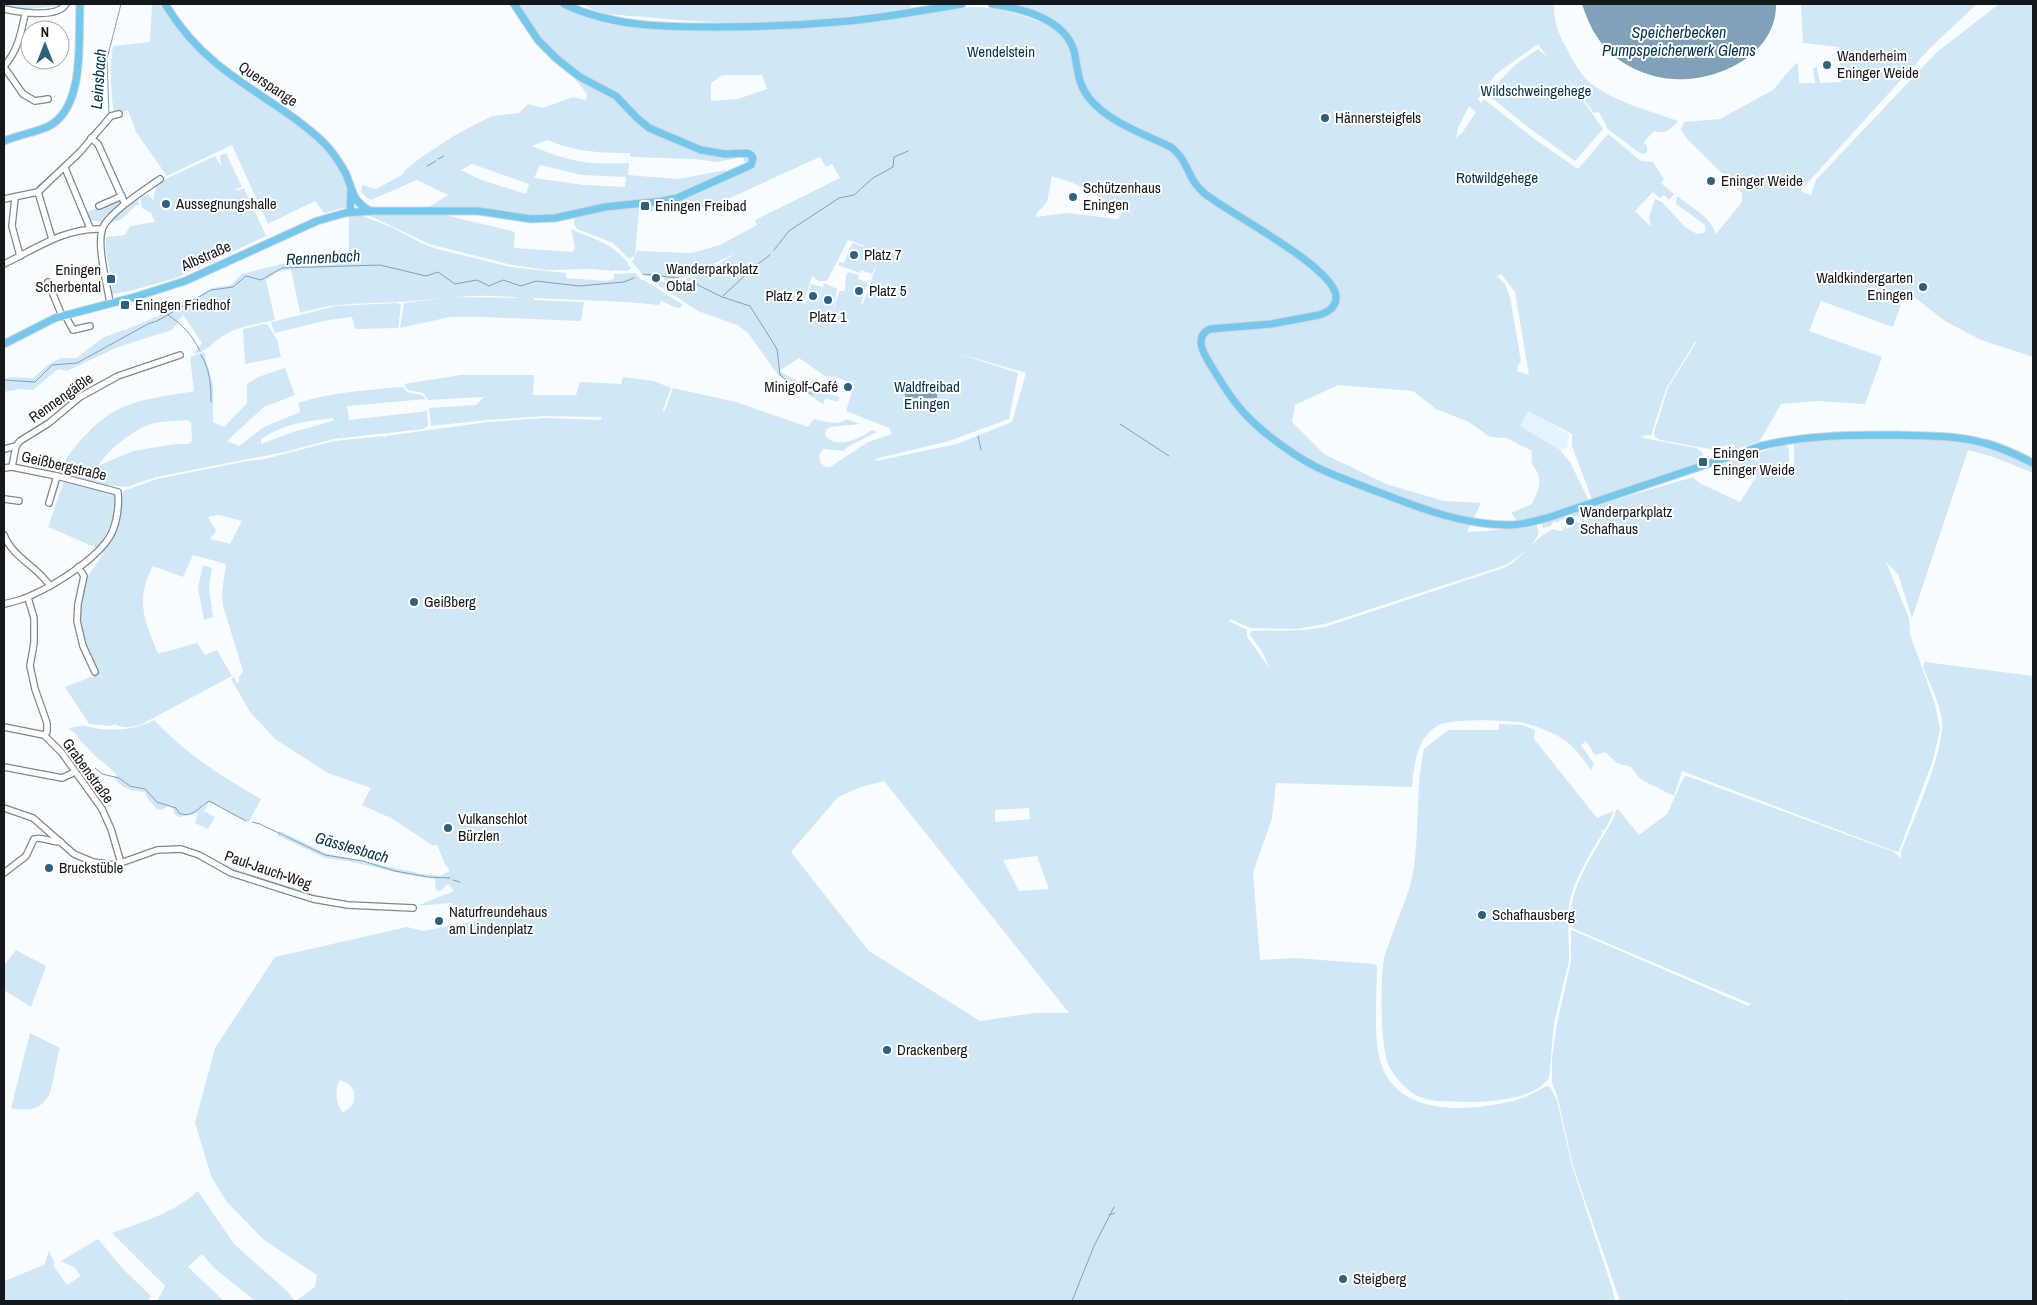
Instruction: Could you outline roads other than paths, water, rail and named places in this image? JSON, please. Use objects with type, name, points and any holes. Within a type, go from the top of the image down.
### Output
[{"type":"main road","points":[[4,142],[48,127],[65,113],[71,101],[75,84],[80,4]]},
{"type":"main road","name":"Querspange","points":[[165,4],[185,33],[204,53],[228,73],[304,126],[326,145],[341,165],[356,200]]},
{"type":"main road","name":"Albstraße","points":[[4,344],[34,327],[64,316],[135,297],[184,281],[322,220],[352,212],[478,211],[530,219],[555,218],[605,206],[677,198],[751,165],[751,155],[746,153],[725,154],[701,150],[649,128],[616,96],[580,77],[557,60],[538,40],[514,4]]},
{"type":"main road","points":[[564,4],[585,14],[612,21],[704,27],[812,24],[962,4]]},
{"type":"main road","points":[[992,4],[1030,13],[1059,28],[1071,43],[1079,81],[1095,105],[1110,116],[1171,147],[1179,153],[1192,180],[1204,194],[1289,248],[1318,272],[1334,291],[1335,302],[1327,312],[1278,323],[1210,329],[1204,333],[1201,340],[1205,357],[1239,408],[1301,457],[1324,471],[1435,513],[1480,522],[1510,525],[1545,518],[1735,454],[1792,439],[1860,435],[1967,439],[2002,448],[2033,463]]},
{"type":"main road","points":[[351,189],[352,212]]},
{"type":"main road","points":[[352,212],[356,200]]},
{"type":"main road","points":[[356,200],[370,211]]},
{"type":"street","points":[[4,9],[25,14],[53,12],[60,11],[66,4]]},
{"type":"street","points":[[25,14],[18,46],[4,66],[24,94],[35,101],[48,99]]},
{"type":"street","points":[[4,199],[38,192],[65,168],[111,116],[119,114]]},
{"type":"street","points":[[91,138],[98,144],[125,204]]},
{"type":"street","points":[[65,168],[90,228]]},
{"type":"street","points":[[110,303],[102,253],[102,229],[110,217],[125,204],[160,179]]},
{"type":"street","points":[[38,192],[52,239]]},
{"type":"street","points":[[99,206],[122,196]]},
{"type":"street","points":[[15,198],[12,226],[20,256]]},
{"type":"street","points":[[4,264],[52,239],[90,228],[102,229]]},
{"type":"street","points":[[48,282],[64,316],[73,330],[90,326]]},
{"type":"street","name":"Rennengäßle","points":[[4,449],[16,446],[20,441],[66,410],[80,397],[100,385],[152,363],[180,355]]},
{"type":"street","points":[[12,467],[16,446]]},
{"type":"street","name":"Geißbergstraße","points":[[4,468],[12,467],[57,476],[118,492],[118,514],[113,530],[99,549],[78,566]]},
{"type":"street","points":[[50,503],[57,476]]},
{"type":"street","points":[[4,499],[19,501]]},
{"type":"street","points":[[4,535],[8,546],[15,554],[42,574],[50,586]]},
{"type":"street","points":[[4,604],[28,598],[50,586],[78,566],[84,576],[78,604],[79,634],[95,672]]},
{"type":"street","points":[[28,598],[34,618],[34,644],[30,666],[35,689],[48,722],[47,732],[44,735]]},
{"type":"street","name":"Grabenstraße","points":[[4,727],[44,735],[62,753],[90,790],[104,814],[121,863]]},
{"type":"street","points":[[4,767],[62,778],[75,772]]},
{"type":"street","name":"Paul-Jauch-Weg","points":[[4,808],[33,818],[74,854],[88,861],[103,865],[121,863],[157,850],[181,849],[199,855],[232,873],[313,899],[348,904],[413,908]]},
{"type":"street","points":[[4,873],[26,856],[34,839],[62,842]]},
{"type":"water","name":"Speicherbecken Pumpspeicherwerk Glems","points":[[1582,4],[1776,4],[1774,22],[1767,37],[1756,50],[1742,61],[1726,70],[1709,76],[1674,79],[1648,74],[1632,68],[1617,58],[1597,37]]},
{"type":"water","points":[[905,387],[937,387],[937,398],[914,398],[914,401],[905,401]]},
{"type":"waterway","name":"Leinsbach","points":[[109,114],[107,59],[121,4]]},
{"type":"waterway","name":"Leinsbach","points":[[100,124],[106,117]]},
{"type":"waterway","name":"Leinsbach","points":[[90,135],[98,126]]},
{"type":"waterway","name":"Leinsbach","points":[[78,150],[87,140]]},
{"type":"waterway","points":[[774,250],[789,231],[839,198],[854,195],[873,178],[893,167],[894,157],[908,151]]},
{"type":"waterway","points":[[438,159],[444,156]]},
{"type":"waterway","points":[[427,166],[436,161]]},
{"type":"waterway","name":"Leinsbach","points":[[37,187],[62,165]]},
{"type":"waterway","points":[[723,296],[770,255]]},
{"type":"waterway","name":"Rennenbach","points":[[4,380],[35,382],[52,365],[77,363],[211,290],[233,287],[246,276],[261,280],[282,268],[380,265],[426,276],[438,272],[455,284],[477,280],[489,286],[503,280],[521,286],[536,281],[579,286],[624,282],[634,278]]},
{"type":"waterway","name":"Rennenbach","points":[[643,274],[678,278]]},
{"type":"waterway","points":[[685,281],[696,284],[722,297],[750,306],[777,349],[780,375],[790,383],[812,394]]},
{"type":"waterway","points":[[168,315],[187,331],[200,351]]},
{"type":"waterway","points":[[201,355],[209,378],[211,402]]},
{"type":"waterway","points":[[1120,424],[1169,456]]},
{"type":"waterway","points":[[978,436],[981,450]]},
{"type":"waterway","name":"Gässlesbach","points":[[95,768],[102,774],[119,778],[130,786],[145,789],[157,802],[176,808],[179,813],[188,814],[195,812],[209,801],[246,821]]},
{"type":"waterway","name":"Gässlesbach","points":[[252,822],[325,855],[363,861],[395,871],[428,877],[450,878]]},
{"type":"waterway","points":[[453,880],[460,882]]},
{"type":"waterway","points":[[1072,1301],[1094,1246],[1114,1207]]},
{"type":"waterway","points":[[1109,1215],[1115,1213]]},
{"type":"place","name":"Wanderheim Eninger Weide","points":[[1827,65]]},
{"type":"place","name":"Hännersteigfels","points":[[1325,118]]},
{"type":"place","name":"Eninger Weide","points":[[1711,181]]},
{"type":"place","name":"Schützenhaus Eningen","points":[[1073,197]]},
{"type":"place","name":"Aussegnungshalle","points":[[166,204]]},
{"type":"place","name":"Eningen Freibad","points":[[645,206]]},
{"type":"place","name":"Platz 7","points":[[854,255]]},
{"type":"place","name":"Wanderparkplatz Obtal","points":[[656,278]]},
{"type":"place","name":"Eningen Scherbental","points":[[111,279]]},
{"type":"place","name":"Waldkindergarten Eningen","points":[[1923,287]]},
{"type":"place","name":"Platz 5","points":[[859,291]]},
{"type":"place","name":"Platz 2","points":[[813,296]]},
{"type":"place","name":"Platz 1","points":[[828,300]]},
{"type":"place","name":"Eningen Friedhof","points":[[125,305]]},
{"type":"place","name":"Minigolf-Café","points":[[848,387]]},
{"type":"place","name":"Eningen Eninger Weide","points":[[1703,462]]},
{"type":"place","name":"Wanderparkplatz Schafhaus","points":[[1570,521]]},
{"type":"place","name":"Geißberg","points":[[414,602]]},
{"type":"place","name":"Vulkanschlot Bürzlen","points":[[448,828]]},
{"type":"place","name":"Bruckstüble","points":[[49,868]]},
{"type":"place","name":"Schafhausberg","points":[[1482,915]]},
{"type":"place","name":"Naturfreundehaus am Lindenplatz","points":[[439,921]]},
{"type":"place","name":"Drackenberg","points":[[887,1050]]},
{"type":"place","name":"Steigberg","points":[[1343,1279]]},
{"type":"park label","name":"Wendelstein","points":[[1001,52]]},
{"type":"park label","name":"Wildschweingehege","points":[[1536,91]]},
{"type":"park label","name":"Rotwildgehege","points":[[1497,178]]},
{"type":"park label","name":"Waldfreibad Eningen","points":[[927,396]]}]
